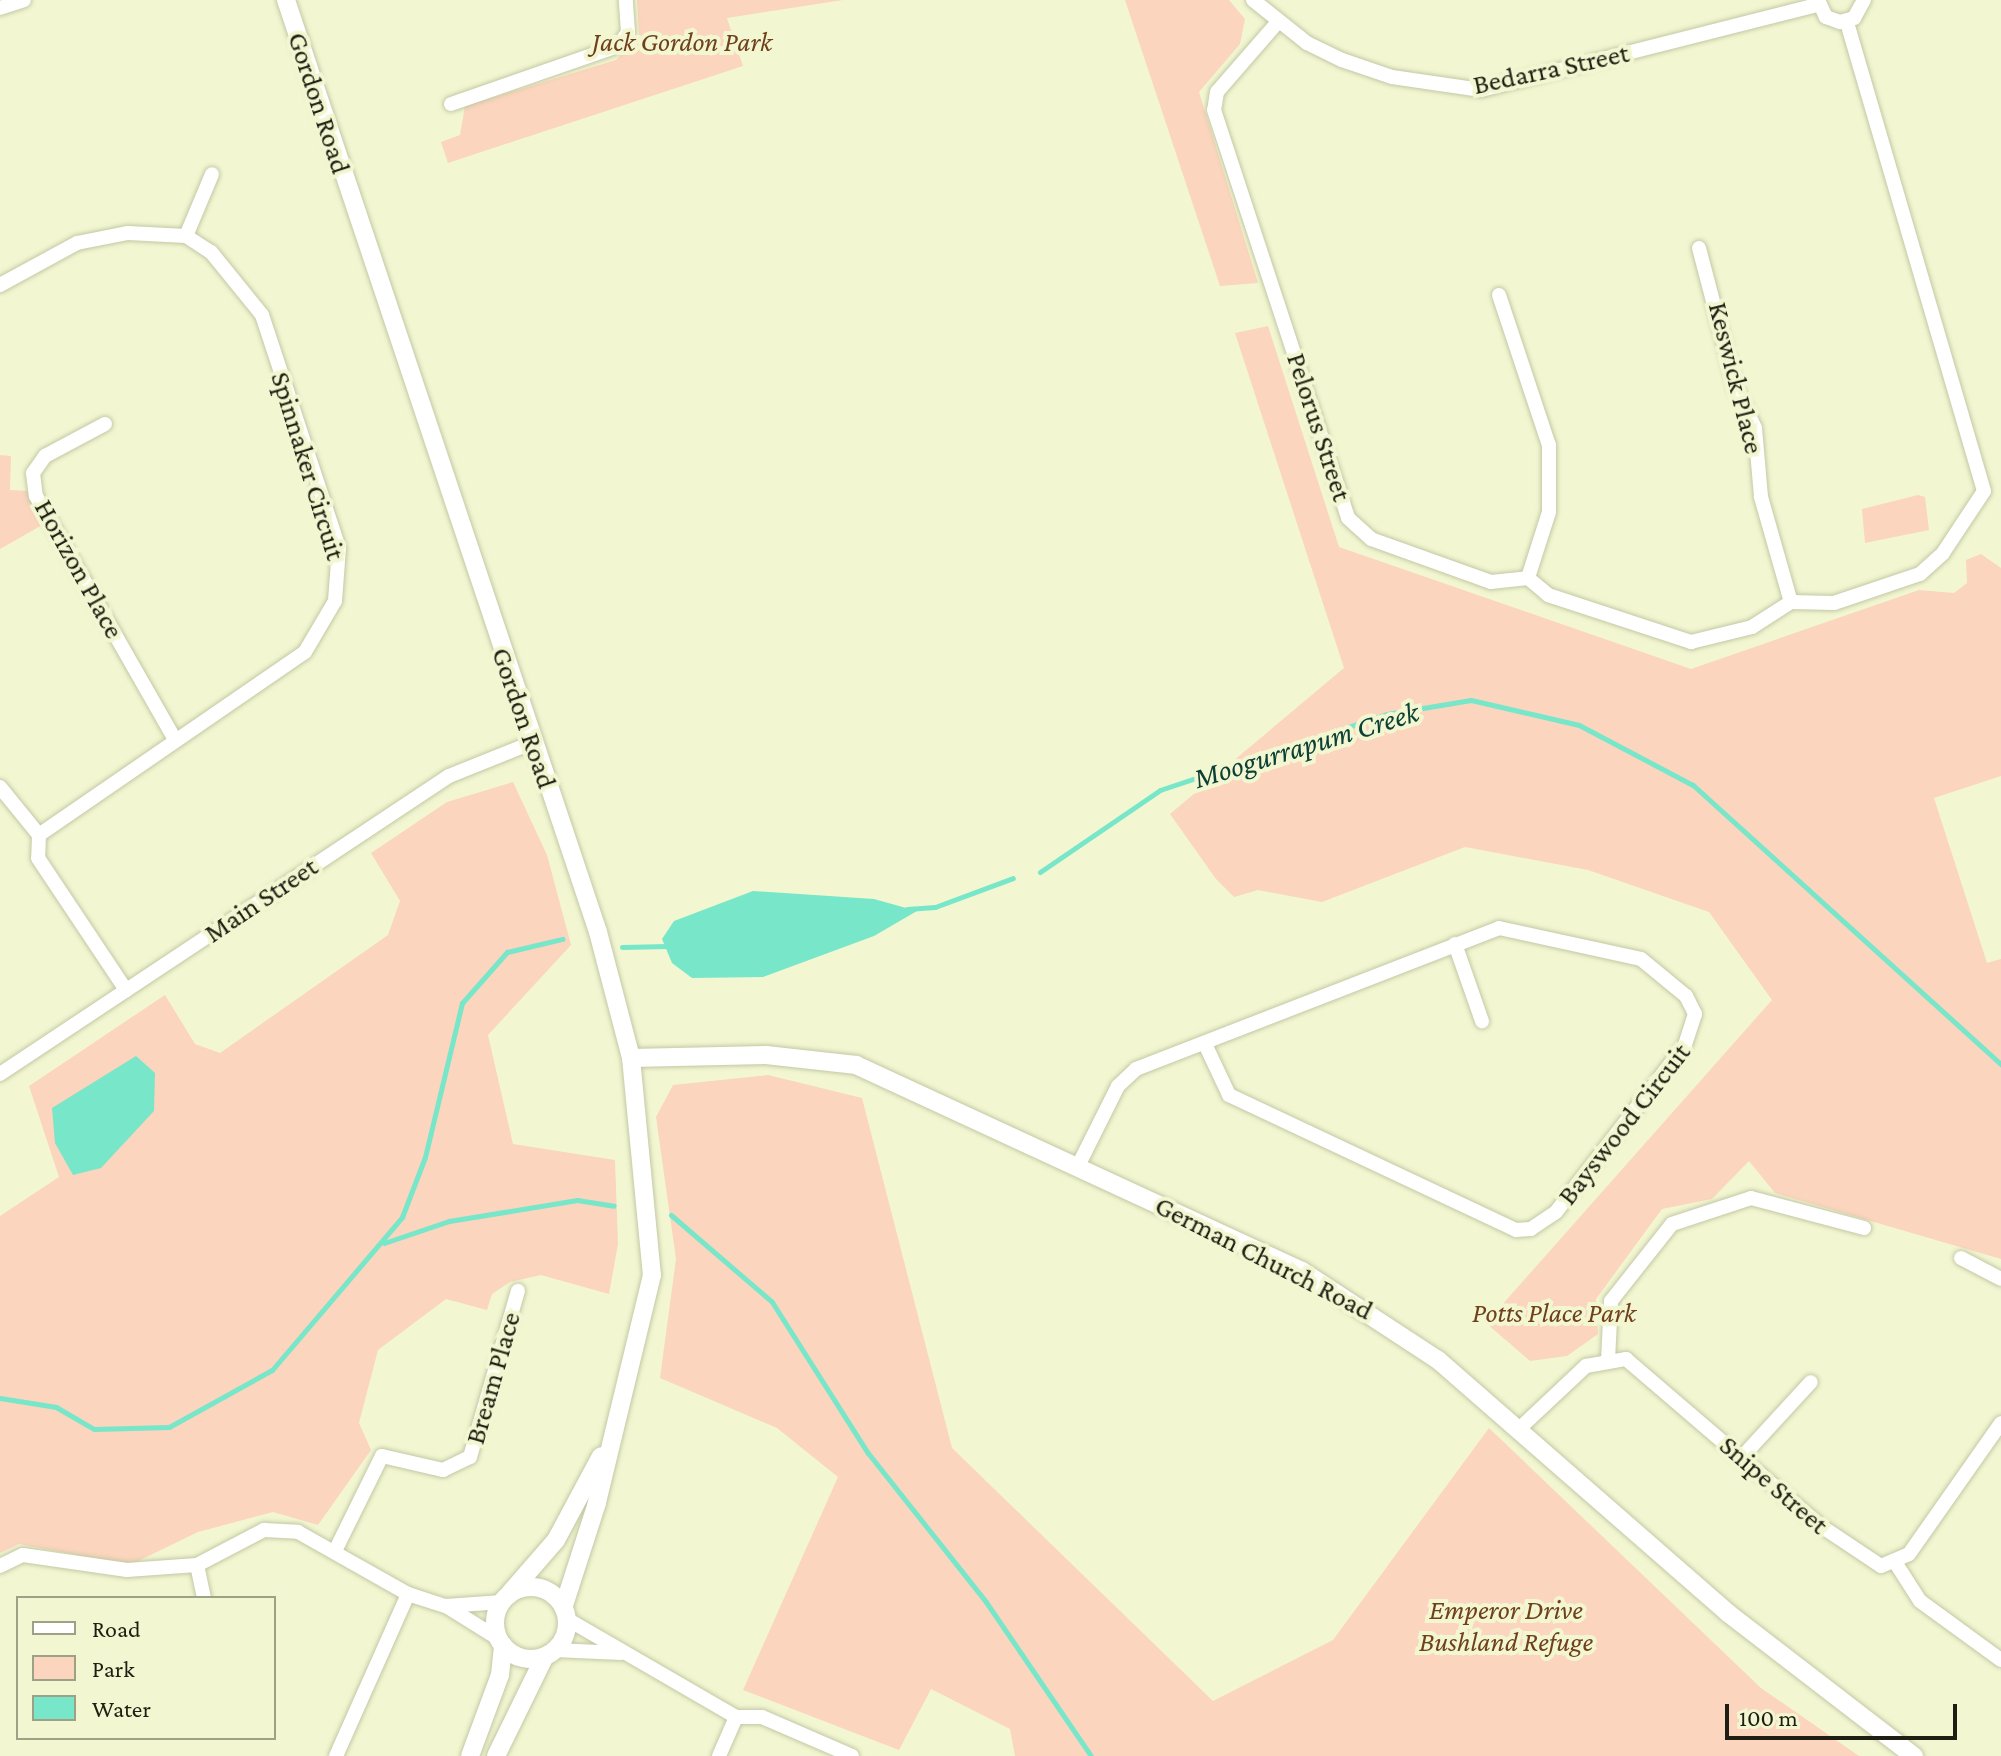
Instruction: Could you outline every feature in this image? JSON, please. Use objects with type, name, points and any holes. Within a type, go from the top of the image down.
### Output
[{"type":"street","points":[[0,8],[24,0]]},
{"type":"street","name":"Gordon Road","points":[[286,0],[531,743],[598,932],[631,1058],[652,1275],[605,1450],[597,1503],[565,1613]]},
{"type":"street","points":[[451,104],[618,46],[630,24],[626,0]]},
{"type":"street","name":"Bedarra Street","points":[[1253,0],[1277,23],[1307,43],[1392,77],[1481,90],[1818,2]]},
{"type":"street","points":[[1847,21],[1864,0]]},
{"type":"street","points":[[1818,2],[1826,17],[1847,21]]},
{"type":"street","points":[[1499,295],[1549,445],[1549,512],[1528,578],[1548,595],[1691,642],[1752,627],[1791,602],[1834,603],[1920,574],[1943,553],[1984,491],[1847,21]]},
{"type":"street","name":"Pelorus Street","points":[[1277,23],[1217,92],[1214,110],[1348,518],[1371,539],[1491,582],[1528,578]]},
{"type":"street","points":[[0,285],[77,243],[128,233],[186,236],[212,174]]},
{"type":"street","name":"Spinnaker Circuit","points":[[39,835],[305,652],[321,632],[341,575],[339,548],[262,315],[232,272],[186,236]]},
{"type":"street","name":"Keswick Place","points":[[1699,248],[1736,389],[1755,428],[1761,497],[1791,602]]},
{"type":"street","name":"Horizon Place","points":[[105,424],[45,456],[33,473],[36,496],[175,740]]},
{"type":"street","points":[[1984,491],[2001,489]]},
{"type":"street","name":"Main Street","points":[[0,1074],[449,776],[531,743]]},
{"type":"street","points":[[0,787],[39,835],[38,858],[126,990]]},
{"type":"street","name":"Bayswood Circuit","points":[[1079,1164],[1124,1076],[1455,944],[1499,928],[1522,929],[1641,959],[1686,996],[1695,1014],[1685,1045],[1556,1212],[1531,1229],[1516,1230],[1229,1095],[1205,1044]]},
{"type":"street","points":[[1455,944],[1482,1021]]},
{"type":"street","name":"German Church Road","points":[[631,1058],[766,1055],[856,1065],[1079,1164],[1302,1271],[1379,1316],[1520,1428],[1728,1613],[1914,1756]]},
{"type":"street","points":[[1520,1428],[1576,1374],[1608,1360],[1611,1301],[1662,1233],[1751,1198],[1864,1228]]},
{"type":"street","points":[[1961,1258],[2001,1279]]},
{"type":"street","name":"Bream Place","points":[[335,1551],[382,1456],[443,1470],[470,1457],[518,1291]]},
{"type":"street","name":"Snipe Street","points":[[1608,1360],[1644,1370],[1741,1458],[1867,1562],[1895,1562]]},
{"type":"street","points":[[1741,1458],[1811,1382]]},
{"type":"street","points":[[2001,1423],[1909,1554],[1895,1562],[1920,1601],[2001,1660]]},
{"type":"street","name":"Gordon Road","points":[[504,1599],[556,1540],[605,1450]]},
{"type":"street","points":[[0,1566],[23,1555],[127,1570],[197,1565],[264,1530],[298,1532],[408,1594],[446,1606],[522,1658],[550,1653],[621,1653]]},
{"type":"street","points":[[197,1565],[204,1596]]},
{"type":"street","points":[[446,1606],[504,1599],[538,1588],[565,1613],[621,1653],[736,1717],[762,1717],[852,1756]]},
{"type":"street","points":[[336,1756],[408,1594]]},
{"type":"street","points":[[470,1756],[500,1675],[504,1599]]},
{"type":"street","points":[[496,1756],[550,1653],[565,1613]]},
{"type":"street","points":[[719,1756],[736,1717]]},
{"type":"green space","name":"Jack Gordon Park","points":[[637,0],[843,0],[727,18],[743,66],[448,163],[441,142],[460,135],[465,106],[616,60],[639,35]]},
{"type":"green space","points":[[1125,0],[1229,0],[1245,19],[1240,44],[1199,92],[1258,283],[1220,286]]},
{"type":"green space","name":"Potts Place Park","points":[[1268,326],[1339,547],[1691,669],[1919,590],[1954,593],[1967,583],[1966,560],[1981,554],[2001,568],[2001,776],[1934,798],[1987,963],[2001,959],[2001,1259],[1775,1193],[1749,1161],[1712,1199],[1662,1209],[1596,1299],[1598,1334],[1567,1356],[1530,1361],[1486,1323],[1772,1000],[1709,912],[1588,870],[1465,847],[1322,902],[1258,890],[1234,897],[1216,879],[1170,814],[1344,668],[1235,333]]},
{"type":"green space","points":[[0,455],[11,456],[10,490],[28,491],[44,524],[0,549]]},
{"type":"green space","points":[[1918,495],[1925,497],[1929,530],[1865,543],[1862,509]]},
{"type":"green space","points":[[513,782],[547,855],[571,945],[488,1035],[513,1144],[615,1160],[618,1244],[609,1294],[541,1275],[510,1282],[492,1294],[487,1310],[446,1299],[378,1350],[359,1423],[371,1450],[318,1525],[273,1512],[198,1532],[130,1565],[19,1544],[0,1553],[0,1216],[59,1177],[29,1086],[165,995],[195,1044],[220,1053],[388,935],[400,901],[371,853],[447,802]]},
{"type":"green space","name":"Emperor Drive Bushland Refuge","points":[[768,1075],[862,1098],[952,1448],[1213,1701],[1333,1640],[1489,1428],[1761,1688],[1859,1756],[1015,1756],[1010,1729],[931,1689],[899,1750],[743,1690],[838,1477],[777,1428],[660,1378],[676,1259],[656,1117],[673,1085]]},
{"type":"water","points":[[753,891],[874,899],[917,911],[874,936],[763,977],[692,978],[672,963],[662,939],[674,921]]},
{"type":"water","points":[[136,1056],[155,1073],[154,1111],[101,1168],[73,1175],[55,1143],[52,1108]]},
{"type":"waterway","name":"Moogurrapum Creek","points":[[1040,872],[1160,790],[1387,714],[1471,700],[1579,725],[1693,785],[2001,1064]]},
{"type":"waterway","name":"Moogurrapum Creek","points":[[907,909],[935,907],[1013,878]]},
{"type":"waterway","name":"Moogurrapum Creek","points":[[0,1398],[56,1407],[94,1429],[169,1427],[272,1370],[402,1217],[425,1157],[462,1003],[507,952],[562,939]]},
{"type":"waterway","name":"Moogurrapum Creek","points":[[622,947],[668,946]]},
{"type":"waterway","name":"Moogurrapum Creek","points":[[384,1243],[449,1221],[577,1200],[614,1206]]},
{"type":"waterway","points":[[671,1215],[772,1302],[868,1453],[986,1602],[1091,1756]]}]
